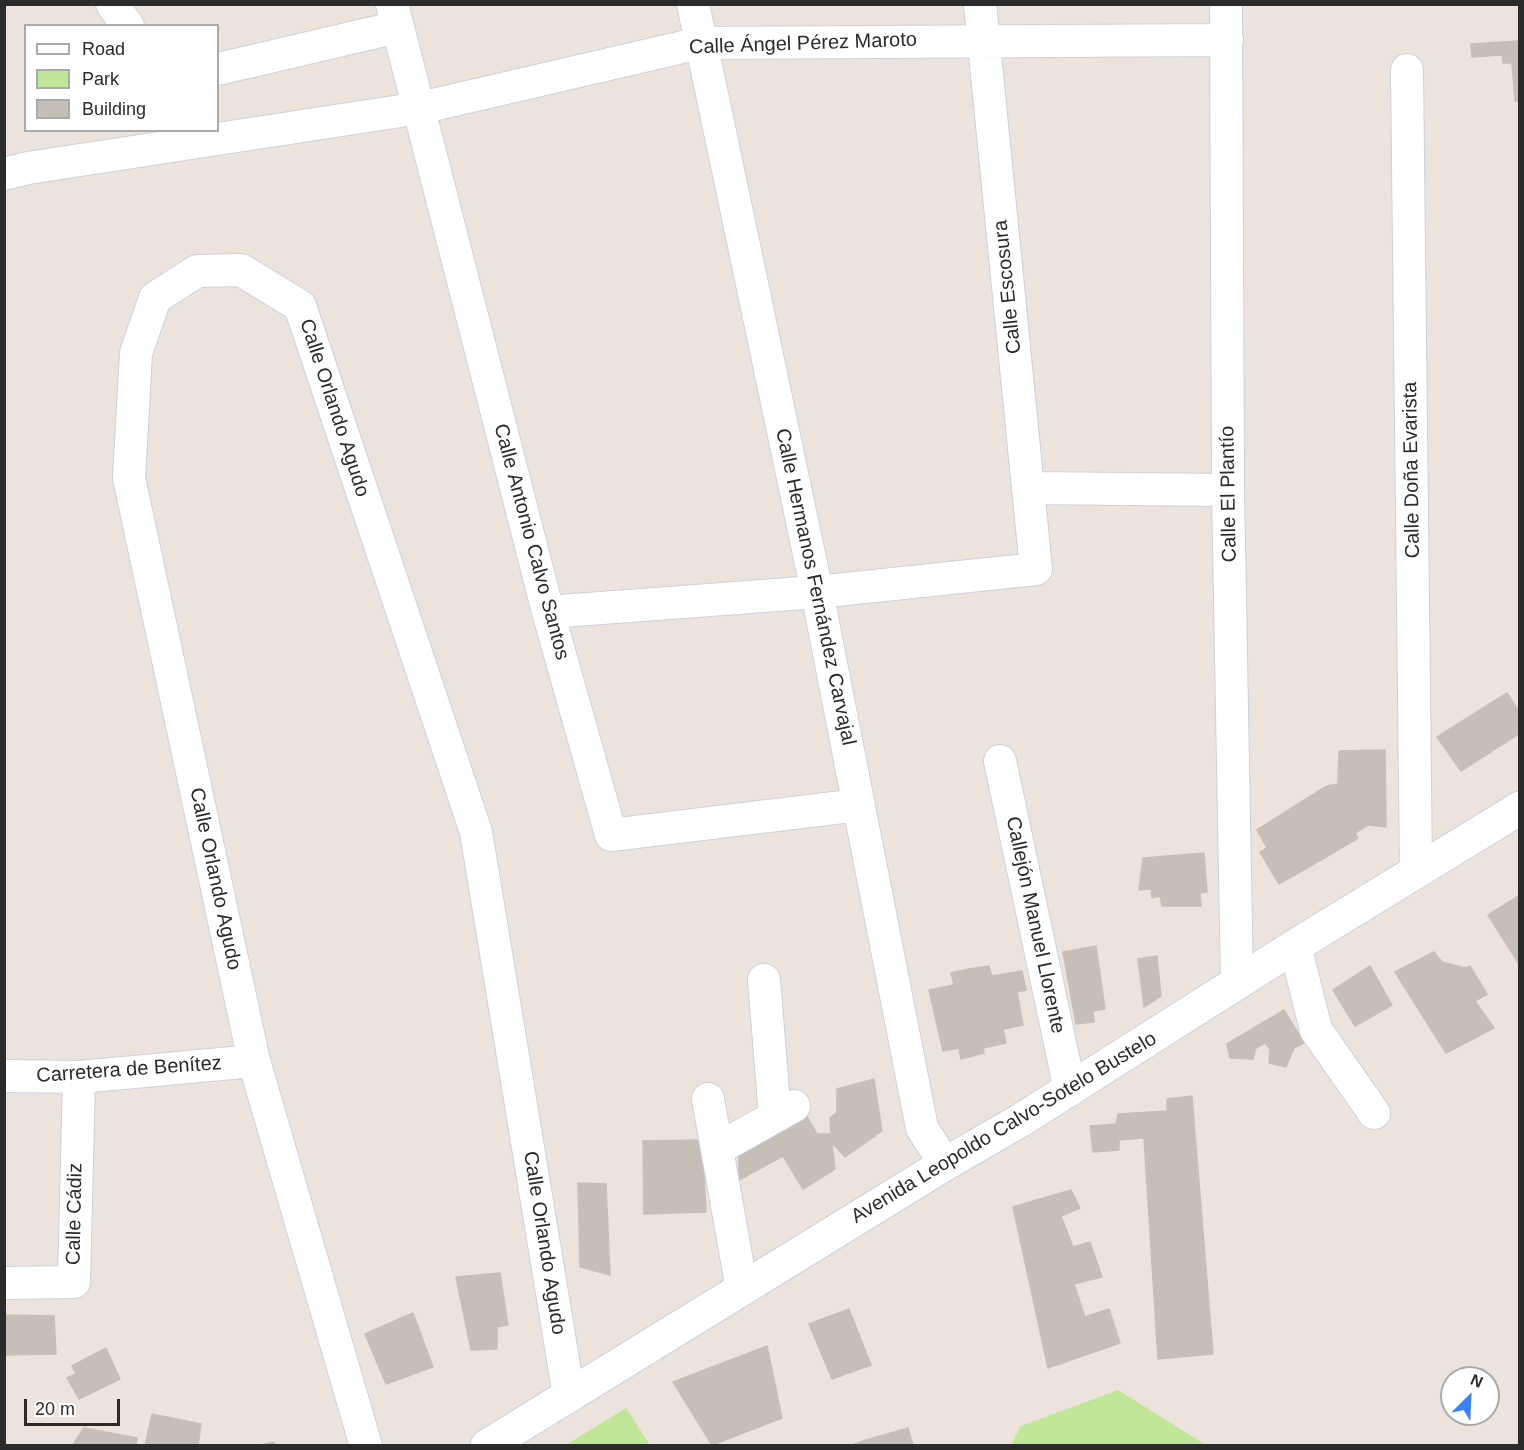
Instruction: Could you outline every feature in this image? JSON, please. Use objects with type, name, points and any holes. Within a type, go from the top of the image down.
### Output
[{"type":"main road","name":"Avenida Leopoldo Calvo-Sotelo Bustelo","points":[[487,1446],[945,1164],[1070,1090],[1295,946],[1520,808]]},
{"type":"street","points":[[112,4],[127,24]]},
{"type":"street","name":"Calle Hermanos Fernández Carvajal","points":[[693,4],[817,592],[922,1128],[945,1164]]},
{"type":"street","name":"Calle Escosura","points":[[817,592],[1036,569],[980,4]]},
{"type":"street","name":"Calle El Plantío","points":[[1226,4],[1228,490],[1237,984]]},
{"type":"street","points":[[219,69],[395,16]]},
{"type":"street","name":"Calle Antonio Calvo Santos","points":[[395,16],[548,612],[611,836],[860,805]]},
{"type":"street","name":"Calle Ángel Pérez Maroto","points":[[4,174],[206,135],[420,108],[700,43],[1227,40]]},
{"type":"street","name":"Calle Doña Evarista","points":[[1407,70],[1416,871]]},
{"type":"street","name":"Calle Orlando Agudo","points":[[366,1446],[254,1061],[129,478],[136,353],[155,298],[197,271],[241,270],[300,306],[476,832],[569,1396]]},
{"type":"street","points":[[1028,488],[1228,490]]},
{"type":"street","points":[[548,612],[817,592]]},
{"type":"street","name":"Callejón Manuel Llorente","points":[[1000,761],[1070,1090]]},
{"type":"street","points":[[1295,946],[1316,1030],[1374,1113]]},
{"type":"street","points":[[717,1149],[785,1111],[764,980]]},
{"type":"street","name":"Carretera de Benítez","points":[[4,1076],[79,1077],[254,1061]]},
{"type":"street","name":"Calle Cádiz","points":[[4,1283],[74,1282],[79,1077]]},
{"type":"street","points":[[708,1099],[742,1289]]},
{"type":"green space","points":[[1118,1390],[1206,1445],[1011,1445],[1021,1426]]},
{"type":"green space","points":[[626,1408],[650,1445],[566,1445]]},
{"type":"building","points":[[1520,41],[1520,101],[1515,101],[1512,63],[1503,63],[1501,42]]},
{"type":"building","points":[[1501,42],[1502,55],[1472,57],[1471,44]]},
{"type":"building","points":[[1507,693],[1520,713],[1520,733],[1461,771],[1437,737]]},
{"type":"building","points":[[1385,750],[1386,827],[1368,825],[1355,833],[1327,786],[1338,784],[1339,751]]},
{"type":"building","points":[[1327,786],[1358,838],[1321,860],[1290,809]]},
{"type":"building","points":[[1290,809],[1321,860],[1279,884],[1260,852],[1267,848],[1257,830]]},
{"type":"building","points":[[1204,853],[1207,892],[1200,893],[1201,906],[1162,906],[1160,896],[1152,898],[1151,889],[1139,890],[1143,858]]},
{"type":"building","points":[[1520,895],[1520,963],[1519,964],[1488,915]]},
{"type":"building","points":[[1096,946],[1105,1009],[1093,1011],[1094,1022],[1076,1024],[1063,952]]},
{"type":"building","points":[[1434,952],[1442,962],[1465,968],[1470,966],[1487,994],[1475,1001],[1494,1028],[1446,1053],[1395,972]]},
{"type":"building","points":[[1157,956],[1161,996],[1144,1007],[1138,959]]},
{"type":"building","points":[[989,966],[992,976],[1022,971],[1026,990],[1017,992],[1023,1025],[1003,1029],[1006,1043],[983,1048],[969,969]]},
{"type":"building","points":[[1370,966],[1392,1005],[1355,1026],[1333,990]]},
{"type":"building","points":[[969,969],[984,1053],[961,1059],[959,1048],[943,1051],[929,990],[954,985],[951,973]]},
{"type":"building","points":[[1284,1010],[1304,1043],[1294,1048],[1286,1067],[1269,1063],[1270,1049],[1265,1043],[1256,1048],[1253,1059],[1230,1058],[1227,1044]]},
{"type":"building","points":[[874,1079],[882,1131],[845,1157],[832,1143],[830,1118],[837,1112],[837,1089]]},
{"type":"building","points":[[1192,1096],[1213,1354],[1158,1359],[1144,1138],[1119,1140],[1119,1150],[1093,1152],[1090,1126],[1116,1124],[1118,1114],[1167,1111],[1167,1099]]},
{"type":"building","points":[[803,1110],[817,1134],[783,1156],[766,1130]]},
{"type":"building","points":[[766,1130],[783,1156],[739,1180],[739,1158],[734,1151]]},
{"type":"building","points":[[817,1134],[831,1134],[835,1169],[803,1189],[783,1156]]},
{"type":"building","points":[[702,1140],[706,1212],[644,1214],[643,1141]]},
{"type":"building","points":[[578,1183],[606,1184],[610,1275],[580,1267]]},
{"type":"building","points":[[1071,1190],[1080,1208],[1061,1216],[1073,1247],[1090,1242],[1102,1277],[1074,1284],[1085,1317],[1109,1309],[1120,1343],[1048,1368],[1013,1207]]},
{"type":"building","points":[[500,1273],[508,1325],[497,1327],[497,1349],[471,1350],[456,1277]]},
{"type":"building","points":[[849,1309],[871,1365],[832,1379],[809,1324]]},
{"type":"building","points":[[413,1313],[433,1367],[386,1384],[365,1334]]},
{"type":"building","points":[[4,1315],[54,1316],[56,1354],[4,1355]]},
{"type":"building","points":[[767,1346],[782,1418],[712,1445],[673,1382]]},
{"type":"building","points":[[106,1348],[120,1379],[79,1399],[67,1378],[76,1374],[72,1366]]},
{"type":"building","points":[[152,1414],[201,1424],[198,1446],[145,1446]]},
{"type":"building","points":[[84,1428],[137,1438],[136,1446],[72,1446]]},
{"type":"building","points":[[908,1428],[913,1446],[867,1446],[866,1440]]},
{"type":"building","points":[[866,1440],[867,1446],[849,1446]]},
{"type":"building","points":[[274,1442],[275,1446],[256,1446]]}]
